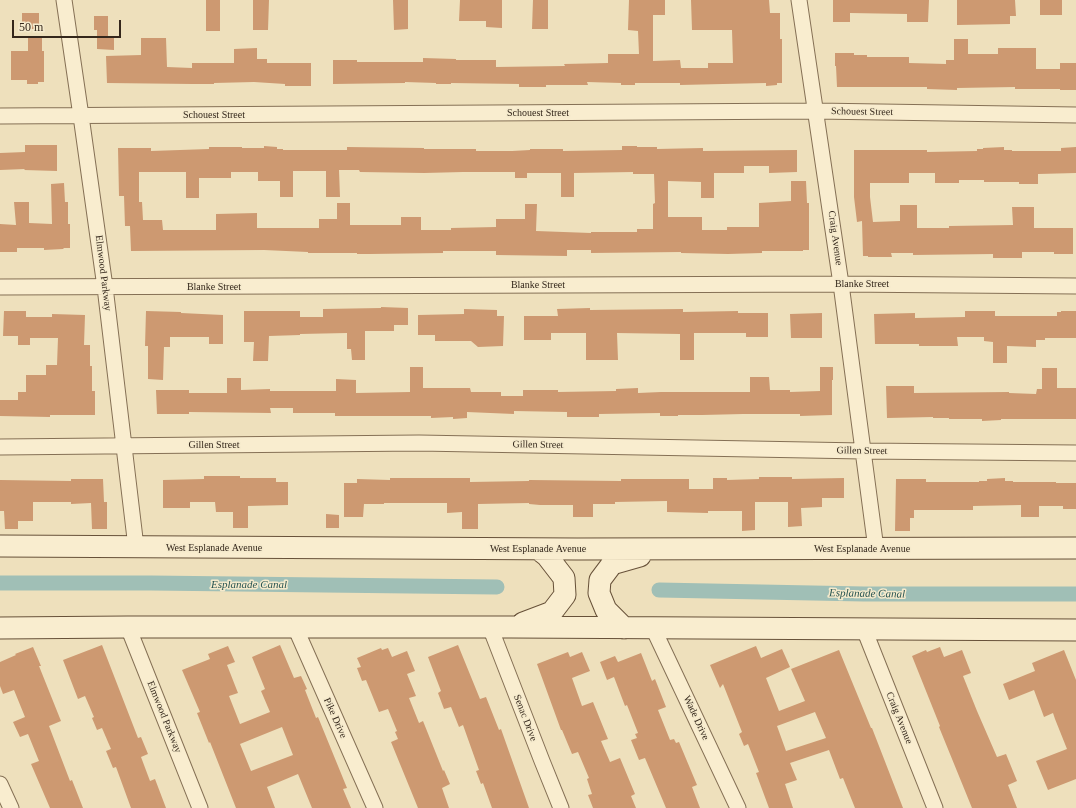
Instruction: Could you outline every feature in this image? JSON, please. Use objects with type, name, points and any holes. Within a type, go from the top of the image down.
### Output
[{"type":"main road","name":"West Esplanade Avenue","points":[[0,546],[538,549],[1076,548]]},
{"type":"main road","points":[[511,627],[552,612],[565,595],[564,578],[547,556],[538,549]]},
{"type":"main road","points":[[624,628],[606,610],[598,594],[600,580],[612,564],[665,549]]},
{"type":"main road","points":[[0,628],[511,627],[1076,630]]},
{"type":"street","name":"Elmwood Parkway","points":[[64,0],[105,287],[136,547]]},
{"type":"street","name":"Craig Avenue","points":[[799,0],[841,284],[876,548]]},
{"type":"street","name":"Schouest Street","points":[[0,116],[816,111],[1076,115]]},
{"type":"street","name":"Blanke Street","points":[[0,288],[841,284],[1076,286]]},
{"type":"street","name":"Gillen Street","points":[[0,447],[419,444],[1076,453]]},
{"type":"street","name":"Elmwood Parkway","points":[[128,627],[200,808]]},
{"type":"street","name":"Pike Drive","points":[[295,627],[375,808]]},
{"type":"street","name":"Senac Drive","points":[[490,627],[561,808]]},
{"type":"street","name":"Wade Drive","points":[[654,628],[738,808]]},
{"type":"street","name":"Craig Avenue","points":[[864,629],[935,808]]},
{"type":"street","points":[[0,784],[11,808]]},
{"type":"building","points":[[206,0],[220,0],[220,31],[206,31]]},
{"type":"building","points":[[253,0],[269,0],[268,30],[253,30]]},
{"type":"building","points":[[393,0],[408,0],[408,29],[394,30]]},
{"type":"building","points":[[460,0],[502,0],[502,28],[486,27],[486,21],[459,21]]},
{"type":"building","points":[[533,0],[548,0],[548,29],[532,29]]},
{"type":"building","points":[[629,0],[665,0],[665,15],[653,15],[653,61],[680,60],[681,68],[708,68],[708,63],[733,63],[732,30],[692,30],[691,0],[769,0],[770,13],[780,13],[780,39],[782,39],[782,83],[766,86],[766,83],[680,85],[680,83],[635,83],[635,85],[621,85],[621,83],[587,82],[588,85],[546,85],[546,87],[519,87],[519,84],[436,84],[405,82],[333,84],[333,60],[357,60],[357,62],[423,62],[423,58],[496,60],[496,67],[565,66],[564,64],[608,63],[608,54],[639,54],[638,31],[628,30]]},
{"type":"building","points":[[833,0],[929,0],[928,22],[907,22],[907,14],[850,13],[850,22],[833,22]]},
{"type":"building","points":[[957,0],[1015,0],[1016,16],[1010,16],[1010,24],[957,25]]},
{"type":"building","points":[[1040,0],[1062,0],[1062,15],[1040,15]]},
{"type":"building","points":[[22,13],[39,13],[39,29],[22,29]]},
{"type":"building","points":[[94,16],[108,16],[108,37],[114,37],[114,50],[97,49],[97,30],[94,30]]},
{"type":"building","points":[[28,37],[42,37],[42,51],[44,51],[44,82],[38,82],[38,84],[27,84],[27,80],[11,80],[11,51],[28,51]]},
{"type":"building","points":[[141,38],[166,38],[167,67],[192,68],[192,63],[234,63],[234,49],[257,48],[257,59],[267,59],[267,63],[311,63],[311,86],[285,86],[285,84],[254,82],[214,84],[107,83],[106,56],[141,55]]},
{"type":"building","points":[[954,39],[968,39],[968,54],[998,54],[998,48],[1036,48],[1036,69],[1060,69],[1060,63],[1076,63],[1076,90],[1015,89],[1015,87],[957,88],[957,90],[927,89],[927,87],[837,87],[835,53],[854,53],[854,55],[867,55],[867,57],[909,57],[909,63],[946,64],[946,60],[954,60]]},
{"type":"building","points":[[25,145],[57,145],[57,171],[24,170],[25,169],[0,170],[0,153],[25,152]]},
{"type":"building","points":[[264,146],[277,147],[277,149],[283,150],[347,150],[347,147],[476,149],[476,151],[563,149],[563,151],[622,150],[622,146],[637,146],[657,147],[657,149],[703,148],[703,151],[797,150],[797,172],[769,173],[769,166],[744,166],[744,173],[714,173],[714,198],[701,198],[701,182],[668,181],[668,217],[702,217],[702,230],[727,230],[727,227],[759,227],[759,203],[791,201],[791,181],[806,181],[807,203],[809,203],[809,250],[762,251],[762,253],[728,254],[681,252],[591,253],[591,250],[567,250],[567,256],[496,255],[496,251],[357,254],[264,250],[131,251],[130,226],[125,226],[124,196],[119,196],[118,148],[151,148],[151,151],[209,149],[209,147],[264,148]],"holes":[[[339,170],[359,170],[360,172],[424,173],[515,172],[515,178],[527,178],[527,173],[561,173],[561,197],[574,197],[574,173],[633,172],[633,174],[654,174],[655,203],[653,204],[653,229],[637,229],[637,232],[591,233],[536,231],[537,204],[525,204],[525,219],[496,219],[496,227],[421,230],[421,217],[401,217],[401,225],[350,225],[350,203],[337,203],[337,219],[319,219],[319,228],[257,228],[257,213],[216,214],[216,230],[163,230],[162,220],[143,220],[142,202],[139,202],[139,172],[186,172],[186,198],[199,198],[199,178],[231,178],[231,172],[258,172],[258,181],[280,181],[280,197],[293,197],[293,171],[326,171],[326,197],[340,197]]]},
{"type":"building","points":[[1004,147],[1004,150],[1012,151],[1061,151],[1061,148],[1076,147],[1076,173],[1038,174],[1038,184],[1019,184],[1019,182],[984,182],[984,180],[959,180],[959,183],[935,183],[935,173],[909,173],[909,183],[870,183],[873,222],[900,221],[900,205],[917,205],[917,228],[1013,225],[1012,207],[1034,207],[1034,228],[1073,228],[1073,254],[1054,254],[1054,252],[1022,252],[1022,258],[993,258],[993,254],[913,255],[913,253],[891,253],[892,257],[863,256],[862,221],[857,222],[854,197],[854,150],[927,150],[927,152],[977,151],[977,149],[983,148]]},
{"type":"building","points":[[64,183],[65,202],[68,202],[70,248],[44,250],[44,248],[17,248],[17,252],[0,252],[0,224],[16,225],[14,202],[29,202],[29,223],[52,224],[51,184]]},
{"type":"building","points":[[381,307],[408,308],[408,325],[394,325],[394,331],[365,331],[365,360],[352,360],[351,349],[347,349],[347,333],[269,336],[268,361],[253,361],[254,342],[244,342],[244,311],[300,311],[300,317],[323,317],[323,309]]},
{"type":"building","points":[[590,308],[590,310],[683,309],[683,312],[738,311],[738,313],[768,313],[768,337],[746,337],[746,333],[694,333],[694,360],[680,360],[680,334],[617,333],[618,360],[586,360],[586,333],[551,333],[551,340],[524,340],[524,316],[558,316],[557,309]]},
{"type":"building","points":[[464,309],[497,310],[497,316],[504,316],[503,346],[478,347],[471,341],[435,341],[435,335],[418,335],[418,315],[464,314]]},
{"type":"building","points":[[4,311],[26,311],[26,317],[52,317],[52,314],[85,315],[84,345],[90,345],[92,391],[95,391],[95,415],[50,415],[50,417],[0,416],[0,400],[18,400],[18,392],[26,392],[26,375],[46,375],[46,365],[57,365],[58,338],[30,338],[30,345],[18,345],[18,336],[3,336]]},
{"type":"building","points":[[146,311],[223,315],[223,344],[209,344],[209,337],[170,337],[170,347],[164,347],[163,380],[148,379],[148,346],[145,346]]},
{"type":"building","points":[[965,311],[995,311],[995,316],[1057,316],[1057,312],[1076,311],[1076,338],[1045,338],[1045,340],[1036,340],[1036,347],[1007,346],[1007,363],[993,363],[993,342],[984,341],[984,337],[957,337],[958,346],[875,344],[874,314],[915,313],[915,318],[965,317]]},
{"type":"building","points":[[822,313],[822,338],[791,338],[790,314]]},
{"type":"building","points":[[410,367],[423,367],[423,388],[470,388],[471,392],[501,392],[501,396],[523,396],[523,390],[558,390],[558,392],[616,391],[616,389],[638,388],[638,393],[750,392],[750,377],[769,377],[770,390],[790,390],[790,392],[820,391],[820,367],[833,367],[832,415],[800,416],[800,414],[743,414],[660,416],[660,413],[599,414],[599,417],[567,417],[567,412],[514,411],[514,414],[467,412],[467,418],[453,419],[453,417],[431,418],[431,416],[335,416],[335,413],[293,413],[293,408],[270,408],[271,413],[189,412],[189,414],[157,414],[156,390],[189,390],[189,393],[227,393],[227,378],[241,378],[241,390],[270,389],[270,391],[336,391],[336,379],[356,380],[356,393],[410,392]]},
{"type":"building","points":[[1042,368],[1057,368],[1057,388],[1076,388],[1076,419],[1001,419],[982,421],[982,419],[949,419],[933,417],[887,418],[886,386],[914,386],[914,393],[1009,392],[1036,394],[1037,389],[1042,389]]},
{"type":"building","points":[[204,476],[276,478],[276,482],[288,482],[288,505],[248,506],[248,528],[233,528],[233,512],[216,512],[215,502],[190,502],[190,508],[163,508],[163,480],[204,479]]},
{"type":"building","points":[[759,477],[792,477],[792,479],[844,478],[844,498],[822,498],[822,507],[801,508],[802,526],[788,527],[788,502],[755,502],[755,530],[742,531],[742,511],[708,511],[708,513],[667,512],[667,501],[593,504],[593,517],[573,517],[573,505],[540,505],[529,503],[478,504],[478,529],[462,529],[462,512],[447,513],[447,503],[364,504],[363,517],[344,517],[344,483],[357,483],[357,479],[390,480],[390,478],[470,478],[470,482],[689,479],[689,489],[713,489],[713,478],[727,478],[727,480],[759,479]]},
{"type":"building","points":[[1005,478],[1005,481],[1013,482],[1076,483],[1076,509],[1063,509],[1063,506],[1039,506],[1039,517],[1021,517],[1021,505],[973,506],[973,510],[914,510],[914,518],[910,518],[910,531],[895,531],[896,479],[926,479],[926,482],[979,482],[987,481],[987,479]]},
{"type":"building","points":[[71,479],[103,479],[104,502],[107,502],[107,529],[92,529],[91,503],[71,504],[71,502],[33,502],[33,521],[18,521],[18,529],[5,529],[4,511],[0,511],[0,480],[71,481]]},
{"type":"building","points":[[326,514],[339,515],[339,528],[326,528]]},
{"type":"building","points":[[102,645],[138,738],[141,737],[148,754],[141,757],[150,781],[155,779],[166,808],[131,808],[116,767],[113,768],[106,751],[111,749],[102,728],[97,730],[92,718],[94,717],[85,696],[78,699],[63,660]]},
{"type":"building","points":[[280,645],[294,678],[301,676],[307,689],[305,690],[316,718],[318,717],[347,788],[343,789],[351,808],[312,808],[298,774],[267,787],[275,808],[236,808],[197,713],[200,712],[182,670],[210,659],[208,654],[228,646],[235,662],[227,665],[238,693],[229,696],[240,724],[270,712],[261,691],[265,689],[252,657]],"holes":[[[282,727],[293,755],[251,771],[240,744]]]},
{"type":"building","points":[[458,645],[480,699],[486,697],[499,730],[501,729],[529,808],[492,808],[483,783],[481,784],[476,771],[479,770],[463,725],[459,727],[451,707],[444,709],[438,693],[441,691],[428,657]]},
{"type":"building","points":[[756,646],[761,658],[782,649],[790,667],[766,678],[779,711],[805,701],[791,669],[839,650],[872,728],[903,808],[855,808],[843,778],[840,779],[829,750],[790,763],[797,780],[785,784],[793,808],[769,808],[756,773],[759,772],[748,744],[744,746],[739,734],[742,732],[723,684],[720,688],[710,665]],"holes":[[[815,712],[826,738],[786,751],[777,726]]]},
{"type":"building","points":[[33,647],[61,721],[49,726],[70,781],[72,780],[83,808],[50,808],[31,764],[39,761],[28,734],[20,737],[13,722],[25,717],[14,690],[3,694],[0,686],[0,662]]},
{"type":"building","points":[[940,647],[944,657],[962,650],[971,673],[963,676],[977,711],[997,757],[1006,754],[1017,781],[1008,785],[1017,808],[972,808],[912,656],[926,650],[927,652]]},
{"type":"building","points":[[381,648],[382,650],[388,648],[392,657],[407,651],[415,671],[407,674],[416,696],[409,698],[419,723],[423,721],[443,771],[444,770],[450,784],[442,788],[449,808],[418,808],[391,742],[398,739],[395,732],[397,731],[388,709],[379,712],[366,680],[362,681],[357,668],[361,667],[357,658]]},
{"type":"building","points":[[1064,650],[1076,680],[1076,779],[1048,790],[1036,761],[1067,749],[1053,713],[1044,717],[1034,690],[1009,700],[1003,684],[1035,671],[1032,663]]},
{"type":"building","points":[[568,652],[570,657],[582,652],[590,671],[572,678],[582,706],[593,702],[608,739],[601,741],[610,762],[620,758],[635,794],[631,796],[636,808],[593,808],[588,795],[592,794],[587,779],[589,778],[578,752],[572,754],[561,730],[537,664]]},
{"type":"building","points":[[641,653],[652,681],[655,679],[666,707],[658,710],[670,740],[674,739],[676,743],[679,742],[697,785],[692,787],[700,808],[666,808],[645,758],[639,760],[631,740],[637,738],[635,734],[638,733],[627,705],[625,706],[614,677],[607,680],[600,662],[615,656],[618,662]]},
{"type":"waterway","name":"Esplanade Canal","points":[[0,583],[151,583],[497,587]]},
{"type":"waterway","name":"Esplanade Canal","points":[[659,590],[864,594],[1076,594]]}]
